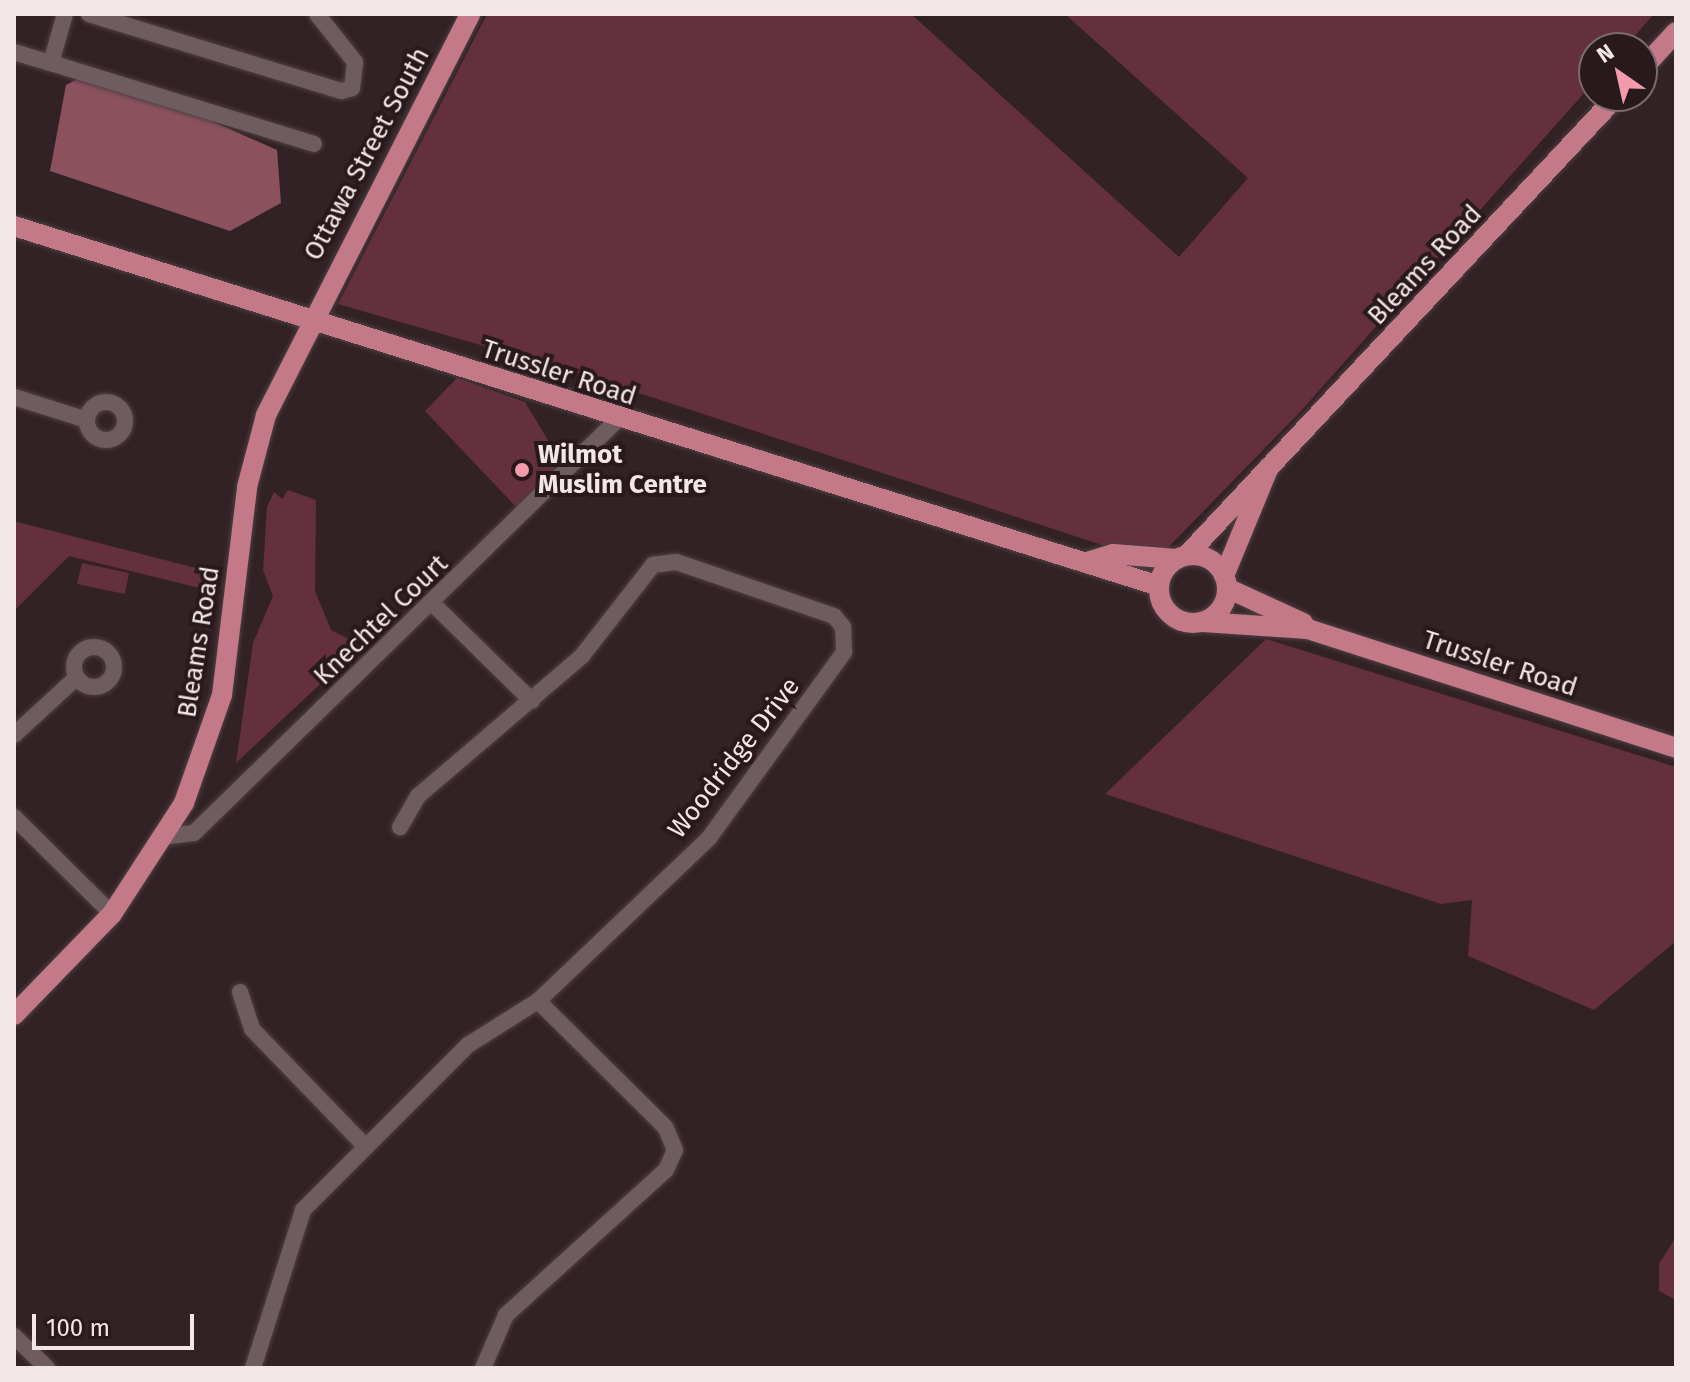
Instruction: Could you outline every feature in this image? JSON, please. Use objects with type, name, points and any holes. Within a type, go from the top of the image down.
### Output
[{"type":"main road","name":"Ottawa Street South","points":[[310,319],[470,14]]},
{"type":"main road","points":[[1658,52],[1676,32]]},
{"type":"main road","name":"Bleams Road","points":[[1182,557],[1602,112]]},
{"type":"main road","name":"Trussler Road","points":[[14,226],[617,420],[1090,561],[1159,586]]},
{"type":"main road","name":"Bleams Road","points":[[14,1015],[112,914],[169,836],[222,695],[259,435],[310,319]]},
{"type":"main road","name":"Bleams Road","points":[[1226,582],[1269,467]]},
{"type":"main road","name":"Trussler Road","points":[[1090,561],[1113,554],[1182,557]]},
{"type":"main road","points":[[1182,557],[1210,559],[1226,582],[1221,609],[1203,622],[1171,616],[1159,586],[1182,557]]},
{"type":"main road","name":"Trussler Road","points":[[1226,582],[1308,629],[1676,748]]},
{"type":"main road","name":"Trussler Road","points":[[1203,622],[1308,629]]},
{"type":"street","points":[[51,63],[65,14]]},
{"type":"street","points":[[89,14],[341,91],[352,88],[355,62],[317,14]]},
{"type":"street","points":[[14,52],[314,144]]},
{"type":"street","points":[[14,397],[87,420]]},
{"type":"street","name":"Knechtel Court","points":[[169,836],[194,833],[434,605],[617,420]]},
{"type":"street","name":"Woodridge Drive","points":[[253,1368],[294,1225],[365,1146],[484,1032],[538,1001],[709,838],[844,652],[847,636],[834,616],[661,562],[646,570],[582,656],[418,796],[400,827]]},
{"type":"street","points":[[434,605],[532,701]]},
{"type":"street","points":[[14,735],[76,678]]},
{"type":"street","points":[[14,817],[112,914]]},
{"type":"street","points":[[240,992],[252,1029],[365,1146]]},
{"type":"street","points":[[483,1368],[506,1315],[666,1170],[675,1150],[665,1127],[538,1001]]},
{"type":"street","points":[[14,1336],[47,1368]]},
{"type":"shaded area","points":[[487,14],[911,14],[1179,257],[1248,178],[1065,14],[1654,14],[1638,32],[1578,32],[1578,100],[1299,413],[1154,562],[581,374],[338,304]]},
{"type":"shaded area","points":[[79,78],[147,92],[277,150],[281,203],[230,231],[50,171],[66,85]]},
{"type":"shaded area","points":[[457,378],[525,402],[561,462],[518,509],[425,411]]},
{"type":"shaded area","points":[[288,490],[316,500],[315,591],[331,630],[351,640],[349,657],[236,763],[253,643],[273,596],[263,570],[267,507],[274,492],[282,499]]},
{"type":"shaded area","points":[[14,521],[211,572],[212,591],[69,556],[14,611]]},
{"type":"shaded area","points":[[82,563],[129,573],[125,594],[77,584]]},
{"type":"shaded area","points":[[1266,639],[1676,767],[1676,941],[1594,1010],[1468,956],[1472,900],[1441,904],[1105,794]]},
{"type":"shaded area","points":[[1676,1237],[1676,1300],[1659,1291],[1659,1264]]},
{"type":"place","name":"Wilmot Muslim Centre","points":[[522,470]]}]
